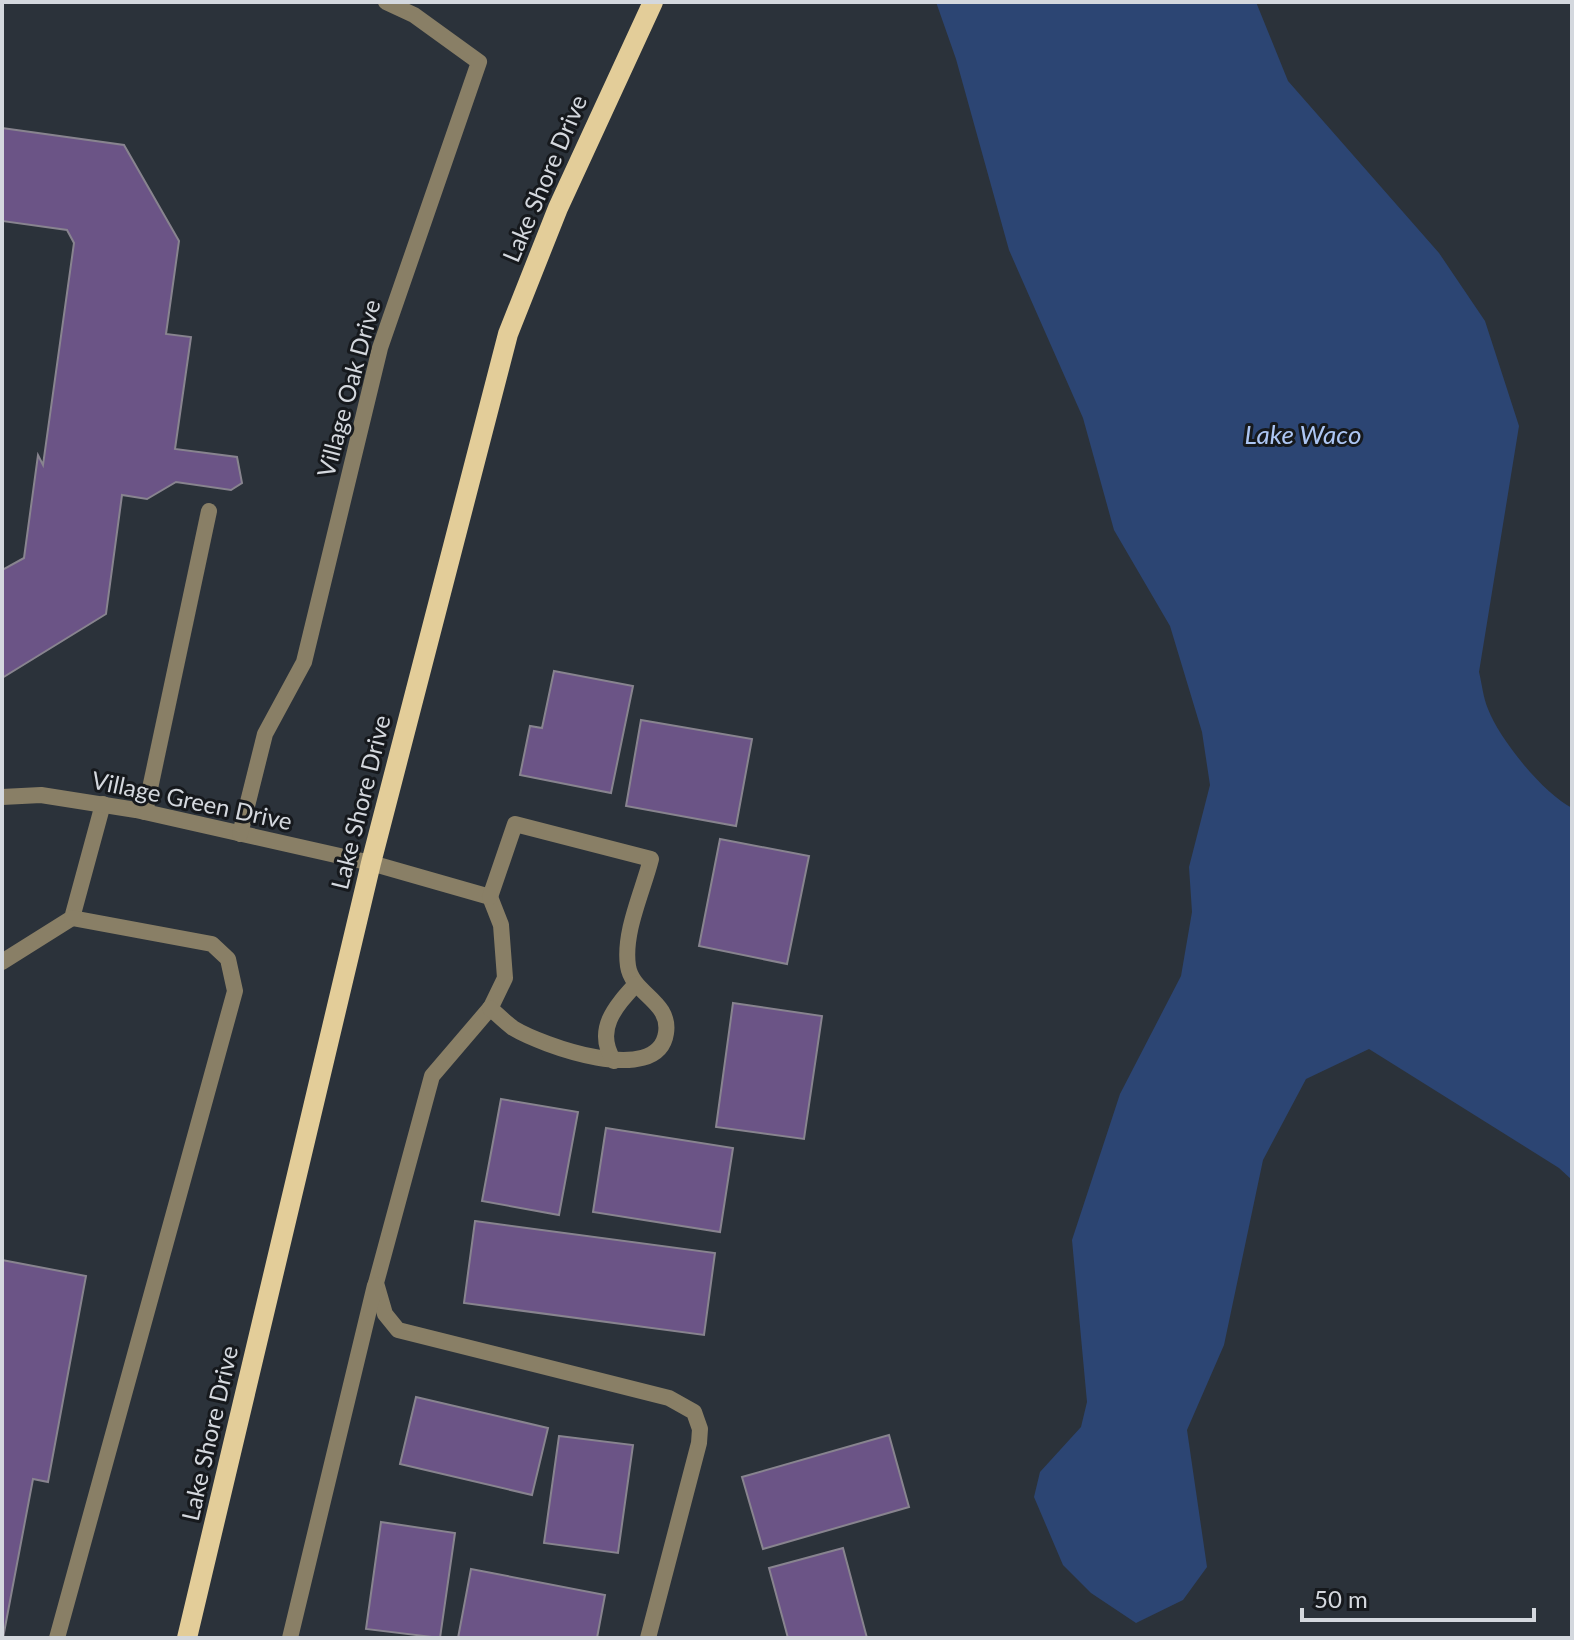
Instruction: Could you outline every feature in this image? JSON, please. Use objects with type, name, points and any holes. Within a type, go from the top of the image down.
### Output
[{"type":"main road","name":"Lake Shore Drive","points":[[187,1638],[371,863],[508,334],[558,208],[653,2]]},
{"type":"street","name":"Village Oak Drive","points":[[240,834],[265,734],[304,662],[380,348],[479,62],[414,15],[386,2]]},
{"type":"street","points":[[145,812],[209,511]]},
{"type":"street","name":"Village Green Drive","points":[[2,797],[41,795],[145,812],[371,863],[490,897]]},
{"type":"street","points":[[2,962],[72,918],[103,804]]},
{"type":"street","points":[[290,1638],[376,1283],[432,1076],[490,1008],[505,978],[501,925],[490,897],[515,824],[651,859],[630,939],[628,967],[636,984],[660,1006],[666,1033],[650,1055],[631,1061],[614,1061],[538,1040],[512,1027],[490,1008]]},
{"type":"street","points":[[57,1638],[235,991],[228,959],[212,944],[72,918]]},
{"type":"street","points":[[614,1061],[605,1031],[608,1019],[636,984]]},
{"type":"street","points":[[376,1283],[385,1314],[398,1330],[669,1398],[694,1412],[700,1429],[699,1443],[648,1638]]},
{"type":"water","name":"Lake Waco","points":[[936,2],[1256,2],[1288,81],[1439,253],[1485,321],[1519,426],[1479,672],[1486,704],[1502,735],[1548,791],[1572,808],[1572,1180],[1559,1168],[1369,1049],[1306,1079],[1263,1160],[1224,1345],[1187,1430],[1207,1567],[1183,1600],[1136,1623],[1091,1593],[1063,1565],[1034,1497],[1040,1472],[1081,1427],[1087,1402],[1072,1240],[1120,1094],[1181,976],[1192,912],[1189,867],[1210,785],[1202,732],[1170,626],[1114,530],[1083,418],[1009,250],[956,59]]},
{"type":"building","points":[[2,128],[124,145],[179,241],[166,334],[191,337],[175,449],[237,457],[242,483],[231,490],[176,482],[147,499],[122,495],[106,614],[2,678],[2,570],[24,558],[38,455],[43,465],[74,243],[67,230],[2,221]]},
{"type":"building","points":[[554,671],[633,686],[611,793],[520,775],[530,726],[542,728]]},
{"type":"building","points":[[641,720],[752,739],[736,826],[626,806]]},
{"type":"building","points":[[720,839],[809,856],[787,964],[699,946]]},
{"type":"building","points":[[733,1003],[822,1016],[804,1139],[716,1127]]},
{"type":"building","points":[[501,1099],[578,1112],[559,1215],[482,1201]]},
{"type":"building","points":[[606,1128],[733,1148],[720,1232],[593,1212]]},
{"type":"building","points":[[475,1221],[715,1253],[704,1335],[464,1303]]},
{"type":"building","points":[[2,1260],[86,1276],[48,1482],[33,1479],[3,1638]]},
{"type":"building","points":[[416,1397],[548,1428],[532,1495],[400,1464]]},
{"type":"building","points":[[889,1435],[909,1507],[763,1549],[742,1477]]},
{"type":"building","points":[[559,1436],[633,1445],[618,1553],[544,1543]]},
{"type":"building","points":[[381,1522],[455,1533],[440,1638],[366,1629]]},
{"type":"building","points":[[843,1548],[867,1638],[788,1638],[769,1568]]},
{"type":"building","points":[[471,1569],[605,1595],[597,1638],[458,1638]]}]
